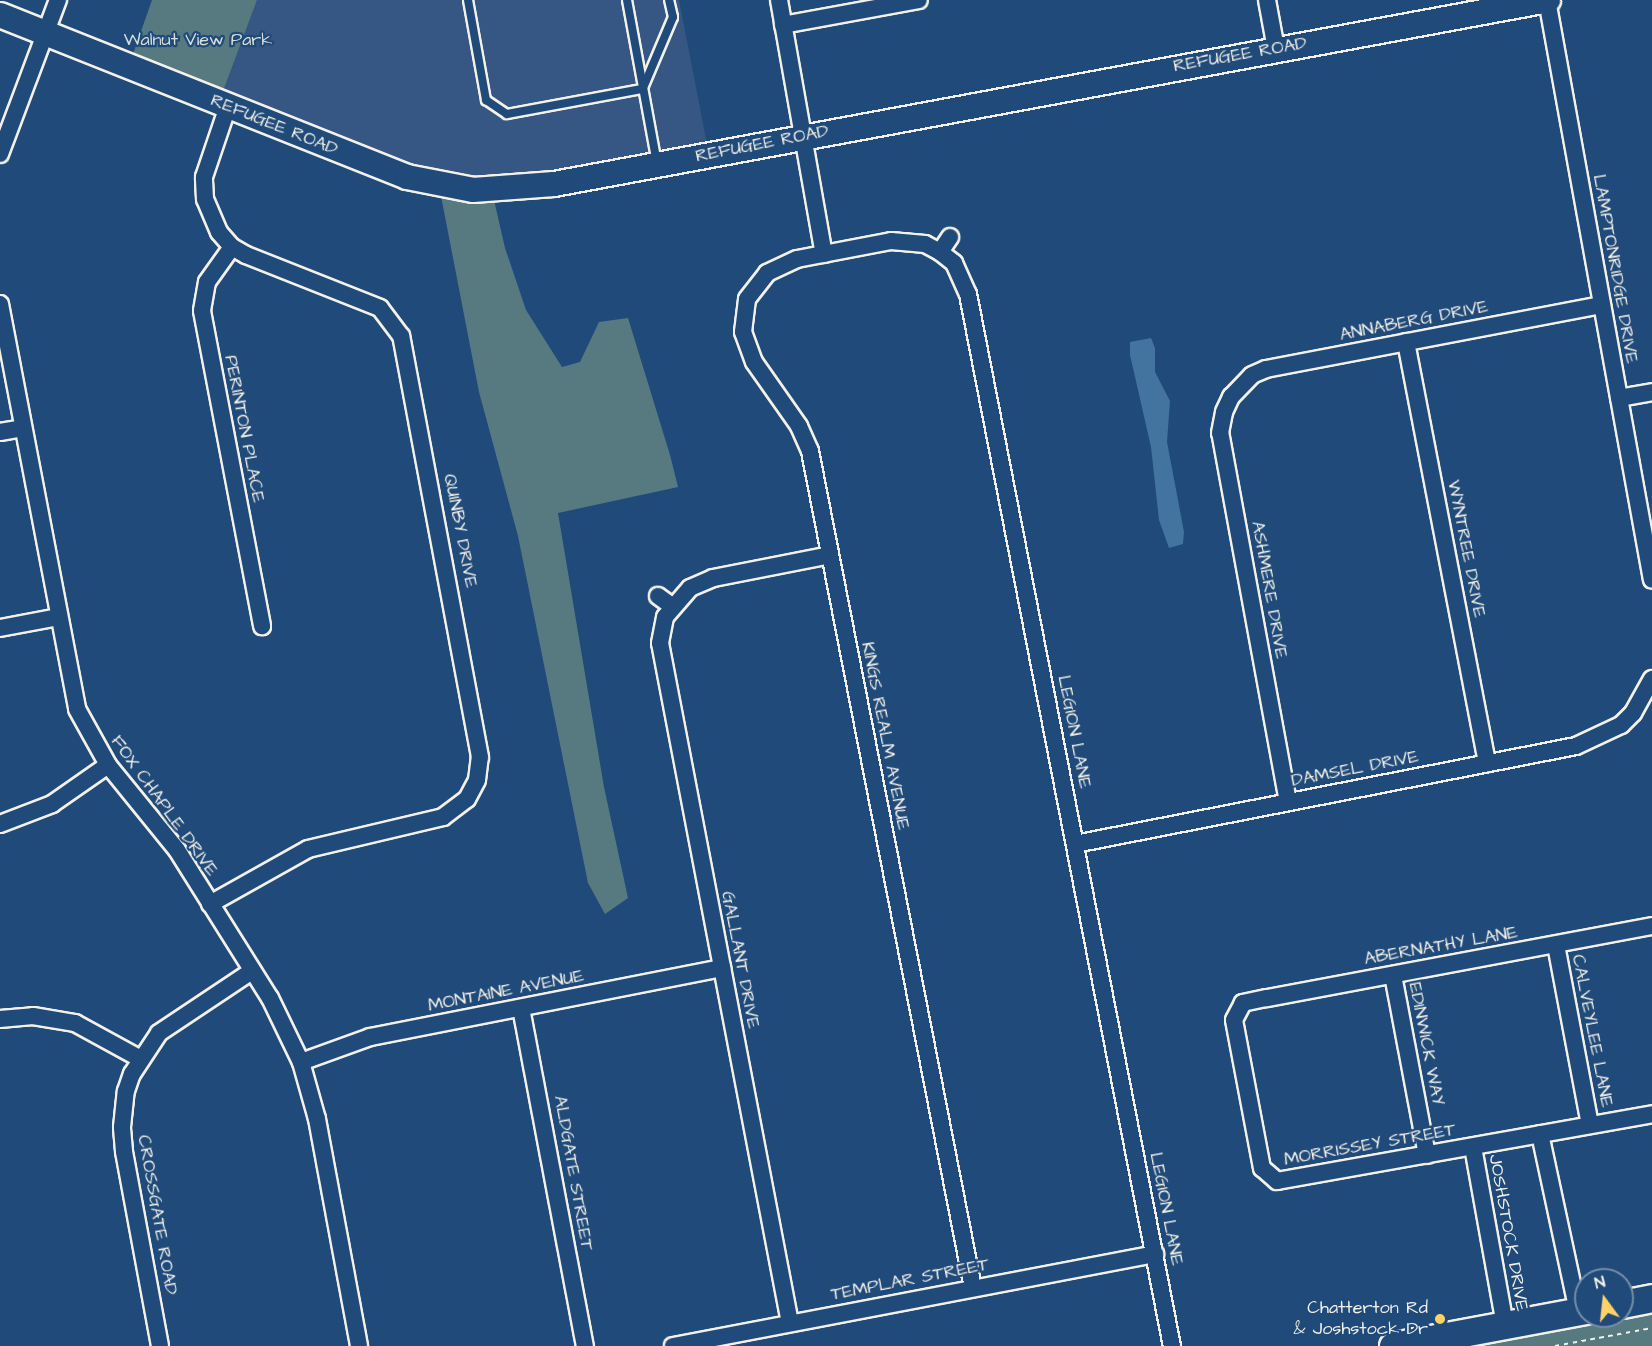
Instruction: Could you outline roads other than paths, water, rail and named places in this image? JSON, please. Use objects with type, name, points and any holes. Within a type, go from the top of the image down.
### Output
[{"type":"main road","points":[[1634,1302],[1652,1298]]},
{"type":"main road","points":[[1393,1346],[1574,1312]]},
{"type":"street","points":[[0,154],[58,0]]},
{"type":"street","points":[[779,0],[824,254]]},
{"type":"street","points":[[783,25],[919,0]]},
{"type":"street","points":[[1267,0],[1276,49]]},
{"type":"street","name":"REFUGEE ROAD","points":[[0,15],[407,177],[447,187],[503,189],[554,184],[802,136],[1547,0]]},
{"type":"street","name":"LAMPTONRIDGE DRIVE","points":[[1547,0],[1652,580]]},
{"type":"street","points":[[228,106],[206,163],[204,188],[212,220],[232,247]]},
{"type":"street","points":[[940,252],[950,237]]},
{"type":"street","name":"LEGION LANE","points":[[824,254],[900,241],[925,244],[954,263],[969,294],[1172,1346]]},
{"type":"street","name":"PERINTON PLACE","points":[[232,247],[207,282],[202,311],[262,626]]},
{"type":"street","name":"QUINBY DRIVE","points":[[210,904],[308,849],[443,817],[467,799],[477,780],[480,757],[401,336],[388,315],[369,302],[232,247]]},
{"type":"street","name":"KINGS REALM AVENUE","points":[[824,254],[797,259],[767,273],[747,299],[743,332],[754,362],[799,426],[810,451],[973,1288]]},
{"type":"street","name":"FOX CHAPLE DRIVE","points":[[0,304],[77,709],[108,765],[177,850],[252,971],[301,1062],[317,1119],[359,1346]]},
{"type":"street","name":"ANNABERG DRIVE","points":[[1239,388],[1266,369],[1602,305]]},
{"type":"street","name":"WYNTREE DRIVE","points":[[1406,342],[1487,763]]},
{"type":"street","name":"ASHMERE DRIVE","points":[[1239,388],[1224,412],[1220,433],[1288,802]]},
{"type":"street","points":[[1619,398],[1652,392]]},
{"type":"street","points":[[0,432],[23,428]]},
{"type":"street","points":[[658,596],[672,606],[690,588],[714,578],[830,555]]},
{"type":"street","name":"GALLANT DRIVE","points":[[672,606],[661,630],[661,656],[790,1323]]},
{"type":"street","points":[[0,628],[58,617]]},
{"type":"street","name":"DAMSEL DRIVE","points":[[1075,844],[1592,741],[1633,713],[1652,679]]},
{"type":"street","points":[[0,824],[52,804],[108,765]]},
{"type":"street","name":"ABERNATHY LANE","points":[[1239,1007],[1266,998],[1652,926]]},
{"type":"street","name":"CALVEYLEE LANE","points":[[1556,945],[1590,1125]]},
{"type":"street","name":"MONTAINE AVENUE","points":[[301,1062],[370,1037],[722,968]]},
{"type":"street","name":"CROSSGATE ROAD","points":[[160,1346],[122,1127],[126,1090],[141,1059],[169,1024],[252,971]]},
{"type":"street","name":"EDINWICK WAY","points":[[1393,975],[1426,1155]]},
{"type":"street","name":"MORRISSEY STREET","points":[[1239,1007],[1234,1026],[1266,1175],[1285,1182],[1652,1114]]},
{"type":"street","name":"ALDGATE STREET","points":[[521,1008],[585,1346]]},
{"type":"street","points":[[0,1019],[33,1016],[75,1023],[141,1059]]},
{"type":"street","points":[[1540,1134],[1574,1277]]},
{"type":"street","name":"JOSHSTOCK DRIVE","points":[[1473,1147],[1505,1325]]},
{"type":"street","name":"TEMPLAR STREET","points":[[673,1346],[1155,1254]]},
{"type":"lane","points":[[468,0],[486,100],[507,114],[642,89]]},
{"type":"lane","points":[[627,0],[657,164]]},
{"type":"lane","points":[[642,89],[673,17],[669,0]]},
{"type":"place","name":"Chatterton Rd & Joshstock Dr","points":[[1440,1319]]},
{"type":"park label","name":"Walnut View Park","points":[[198,40]]}]
